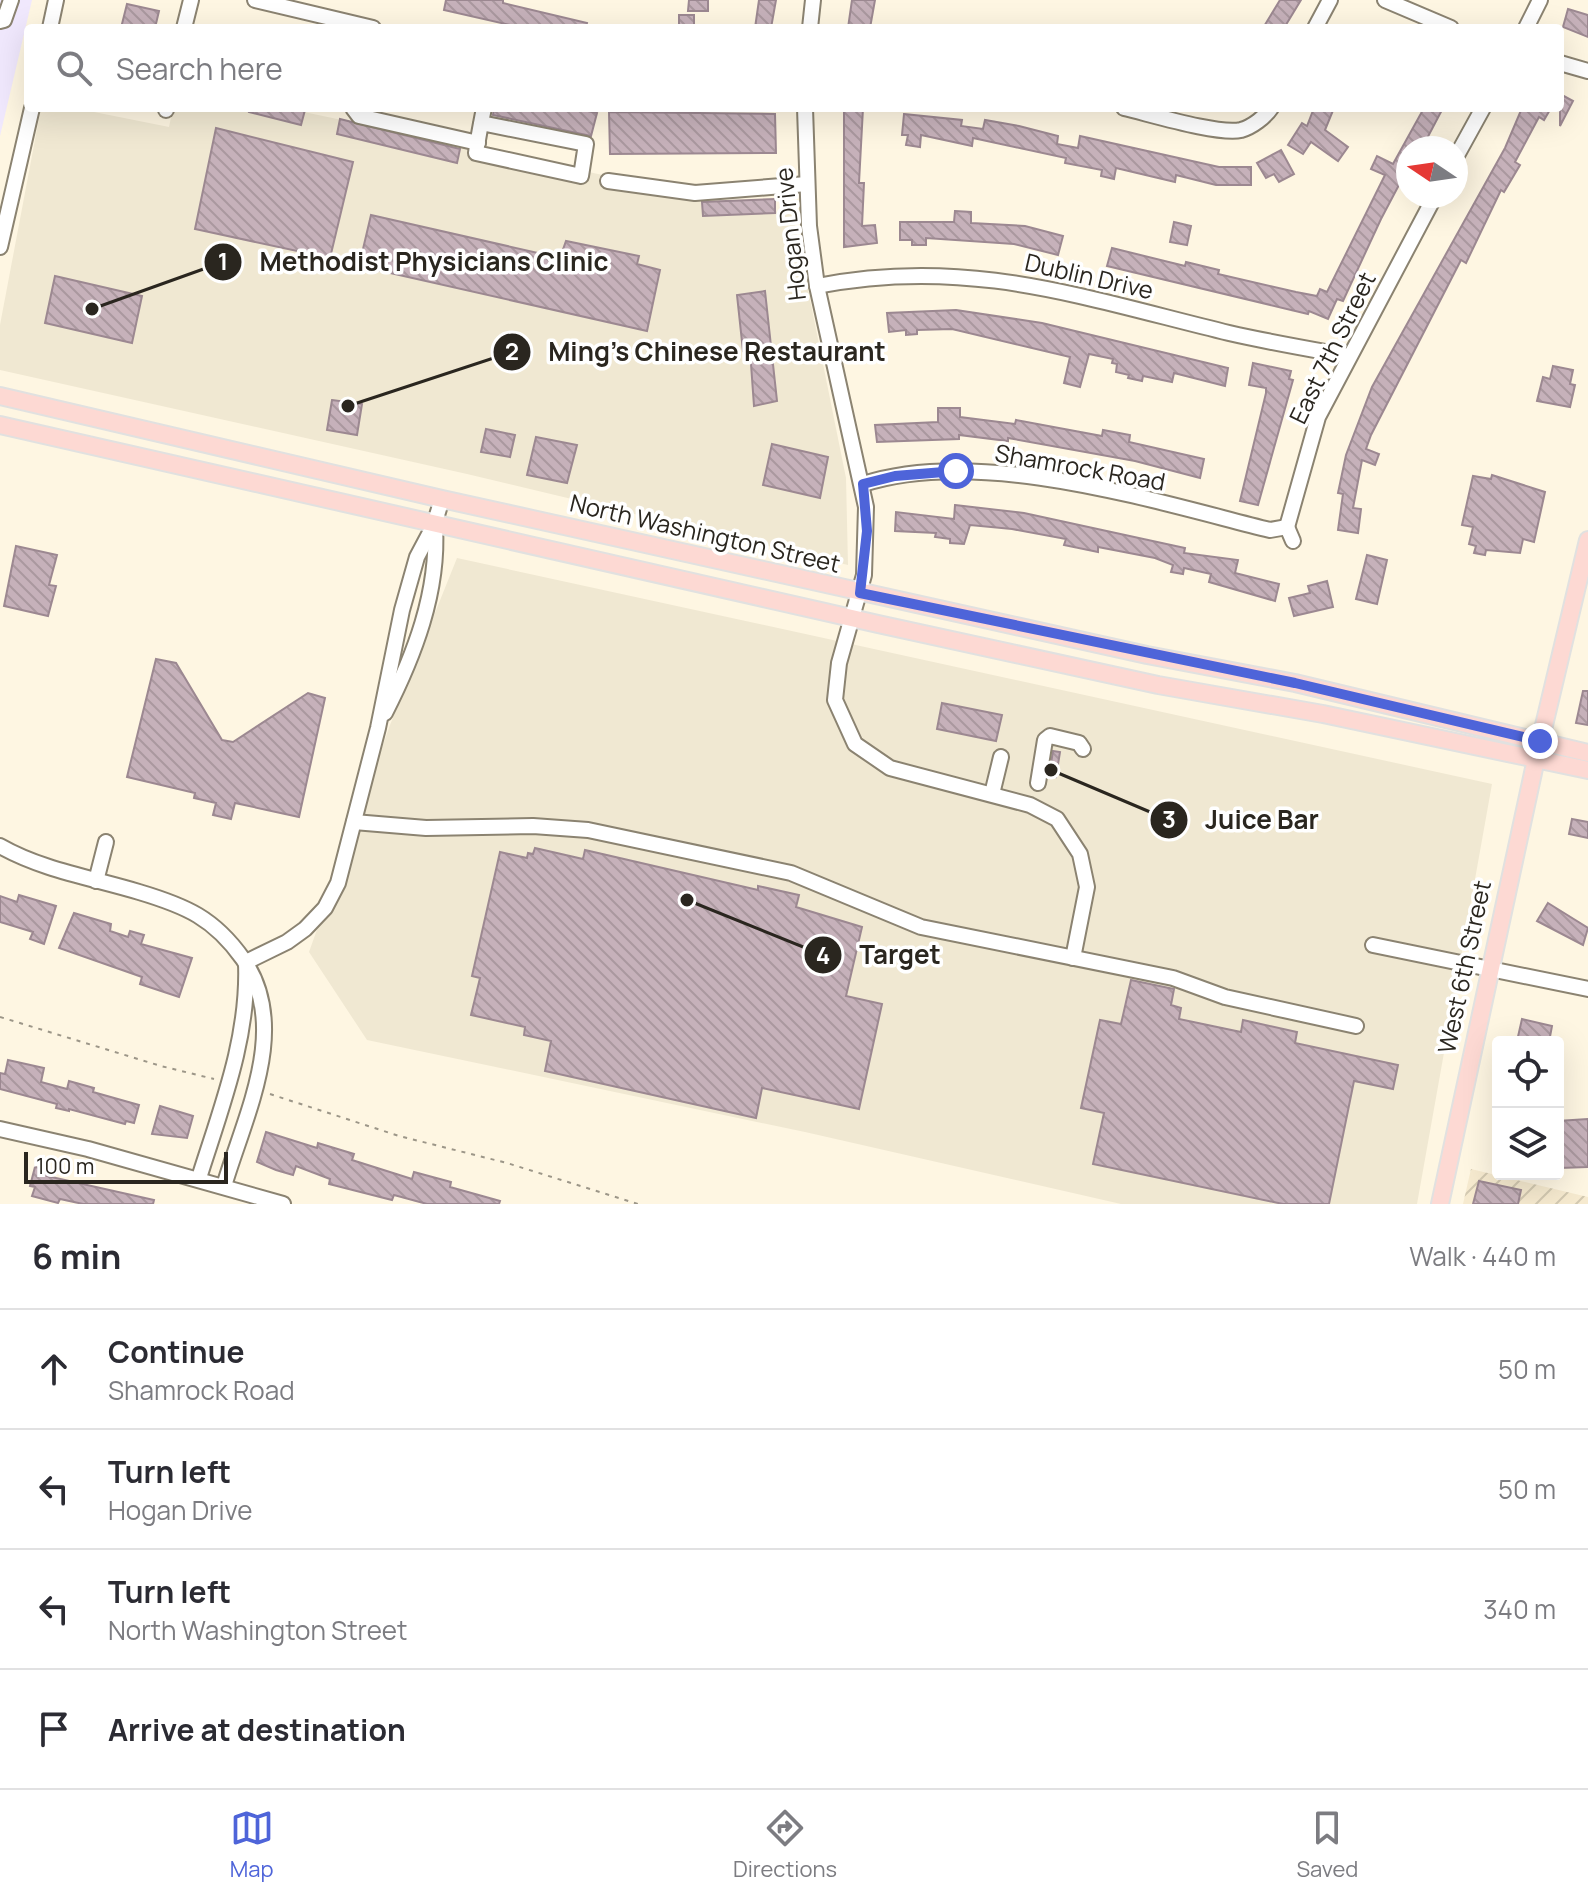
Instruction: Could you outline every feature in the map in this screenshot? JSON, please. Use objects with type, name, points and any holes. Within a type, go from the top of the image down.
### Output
[{"type":"main road","name":"North Washington Street","points":[[0,396],[860,593],[1295,683],[1588,753]]},
{"type":"main road","name":"North Washington Street","points":[[0,425],[851,619],[1158,685],[1323,714],[1588,770]]},
{"type":"main road","name":"West 6th Street","points":[[1440,1204],[1489,967],[1588,540]]},
{"type":"street","points":[[0,21],[4,20],[11,0]]},
{"type":"street","points":[[51,24],[56,0]]},
{"type":"street","points":[[185,24],[191,0]]},
{"type":"street","points":[[255,0],[354,24]]},
{"type":"street","points":[[810,24],[813,0]]},
{"type":"street","points":[[1317,24],[1330,0]]},
{"type":"street","points":[[1385,0],[1442,24]]},
{"type":"street","points":[[1528,24],[1540,0]]},
{"type":"street","points":[[1564,64],[1588,71]]},
{"type":"street","points":[[0,247],[31,112]]},
{"type":"street","points":[[356,112],[359,116],[478,143]]},
{"type":"street","points":[[481,123],[586,144],[581,176],[476,153],[481,123],[483,112]]},
{"type":"street","name":"Hogan Drive","points":[[805,112],[807,184],[817,286],[833,371],[863,484],[867,531],[860,593],[839,663],[835,700],[855,744],[890,768],[1030,805],[1057,819],[1080,854],[1087,887],[1073,958]]},
{"type":"street","points":[[1142,112],[1215,128],[1241,130],[1268,112]]},
{"type":"street","points":[[1468,136],[1481,112]]},
{"type":"street","points":[[608,181],[695,193],[807,184]]},
{"type":"street","name":"East 7th Street","points":[[1287,527],[1318,417],[1428,208]]},
{"type":"street","name":"Dublin Drive","points":[[817,286],[897,277],[962,275],[1003,280],[1073,294],[1232,334],[1348,356]]},
{"type":"street","name":"Shamrock Road","points":[[863,484],[916,474],[1001,474],[1128,495],[1270,530],[1287,527]]},
{"type":"street","points":[[246,962],[287,942],[325,908],[338,883],[378,728],[402,610],[417,557],[434,525],[442,499]]},
{"type":"street","points":[[378,728],[401,682],[423,621],[437,561],[434,525]]},
{"type":"street","points":[[1287,527],[1293,541]]},
{"type":"street","points":[[1038,783],[1045,740],[1050,736],[1079,743],[1083,749]]},
{"type":"street","points":[[992,794],[1001,757]]},
{"type":"street","points":[[354,822],[426,828],[533,826],[588,830],[791,873],[921,927],[1173,978],[1225,997],[1356,1026]]},
{"type":"street","points":[[96,881],[106,842]]},
{"type":"street","points":[[0,846],[18,856],[201,915],[230,939],[256,976],[266,1016],[265,1042],[224,1186]]},
{"type":"street","points":[[1373,945],[1588,989]]},
{"type":"street","points":[[199,1178],[229,1082],[247,1002],[246,962]]},
{"type":"street","points":[[0,1129],[199,1178],[283,1204]]},
{"type":"path","points":[[0,1017],[161,1066],[229,1082]]},
{"type":"path","points":[[253,1088],[399,1136],[507,1163],[638,1204]]},
{"type":"shaded area","points":[[0,0],[32,0],[24,24],[0,136]]},
{"type":"shaded area","points":[[40,112],[94,112],[169,127],[172,112],[304,112],[793,215],[846,478],[848,565],[467,474],[0,370],[0,325]]},
{"type":"shaded area","points":[[457,558],[1492,784],[1417,1204],[1121,1204],[805,1132],[367,1040],[309,952],[390,725]]},
{"type":"shaded area","points":[[1471,1169],[1492,1174],[1492,1180],[1517,1180],[1588,1197],[1588,1204],[1463,1204]]},
{"type":"building","points":[[446,0],[503,0],[503,3],[587,23],[505,24],[444,10]]},
{"type":"building","points":[[689,0],[708,0],[708,11],[688,11]]},
{"type":"building","points":[[759,0],[776,0],[772,24],[756,24]]},
{"type":"building","points":[[852,0],[875,0],[871,24],[849,24]]},
{"type":"building","points":[[1280,0],[1301,0],[1286,24],[1265,24]]},
{"type":"building","points":[[127,4],[159,11],[156,24],[122,24]]},
{"type":"building","points":[[1568,9],[1588,15],[1588,37],[1564,27]]},
{"type":"building","points":[[679,15],[694,15],[694,24],[679,24]]},
{"type":"building","points":[[1564,96],[1573,101],[1560,126],[1560,112],[1564,112]]},
{"type":"building","points":[[249,112],[304,112],[301,125]]},
{"type":"building","points":[[493,112],[597,113],[591,136],[493,115]]},
{"type":"building","points":[[609,112],[775,114],[776,153],[610,154]]},
{"type":"building","points":[[844,112],[863,112],[859,183],[864,183],[862,226],[875,225],[877,243],[844,247]]},
{"type":"building","points":[[1312,112],[1332,112],[1325,130],[1348,147],[1338,161],[1311,142],[1303,154],[1288,145],[1302,123],[1307,126]]},
{"type":"building","points":[[1422,112],[1441,112],[1428,136],[1408,136]]},
{"type":"building","points":[[1520,112],[1549,112],[1544,120],[1539,117],[1515,162],[1520,165],[1504,192],[1501,190],[1466,263],[1461,260],[1371,435],[1366,449],[1379,454],[1375,465],[1362,460],[1353,508],[1361,509],[1358,533],[1338,530],[1343,494],[1338,493],[1346,455],[1372,387],[1505,148]]},
{"type":"building","points":[[904,114],[962,120],[961,126],[983,129],[985,120],[1019,126],[1058,136],[1057,144],[1078,148],[1080,136],[1219,167],[1251,167],[1251,185],[1216,185],[1176,175],[1175,182],[1116,168],[1114,179],[1101,176],[1102,170],[1065,163],[1066,158],[973,138],[972,146],[921,135],[920,147],[906,145],[908,135],[902,135]]},
{"type":"building","points":[[340,119],[460,149],[457,163],[337,134]]},
{"type":"building","points":[[216,128],[353,162],[330,258],[195,229]]},
{"type":"building","points":[[1281,150],[1294,174],[1279,182],[1274,174],[1266,178],[1257,163]]},
{"type":"building","points":[[1377,156],[1393,164],[1396,159],[1396,191],[1343,301],[1337,299],[1328,319],[1309,311],[1308,314],[1107,266],[1112,248],[1185,266],[1186,262],[1219,270],[1218,274],[1296,292],[1317,296],[1320,289],[1327,292],[1385,175],[1371,169]]},
{"type":"building","points":[[775,199],[775,213],[703,216],[702,202]]},
{"type":"building","points":[[955,211],[971,212],[971,223],[1025,226],[1063,236],[1058,255],[1014,244],[926,238],[926,245],[912,245],[912,240],[900,240],[900,222],[954,222]]},
{"type":"building","points":[[371,215],[560,258],[566,241],[639,256],[637,264],[660,270],[647,331],[359,266]]},
{"type":"building","points":[[1174,222],[1191,226],[1187,245],[1170,242]]},
{"type":"building","points":[[55,276],[142,296],[132,343],[45,323]]},
{"type":"building","points":[[765,291],[777,401],[754,406],[750,350],[743,351],[737,295]]},
{"type":"building","points":[[956,310],[1042,323],[1228,368],[1225,386],[1174,373],[1172,382],[1143,376],[1142,381],[1128,378],[1129,375],[1116,372],[1117,364],[1112,363],[1113,359],[1089,354],[1080,387],[1064,383],[1070,357],[952,329],[917,330],[917,334],[906,335],[906,330],[889,332],[887,313]]},
{"type":"building","points":[[1253,363],[1291,371],[1289,379],[1293,380],[1258,505],[1240,501],[1266,393],[1266,388],[1249,385]]},
{"type":"building","points":[[1553,366],[1573,370],[1570,384],[1575,385],[1570,407],[1537,401],[1543,377],[1550,379]]},
{"type":"building","points":[[332,400],[362,404],[357,435],[327,430]]},
{"type":"building","points":[[938,408],[960,408],[960,417],[1015,424],[1016,420],[1102,436],[1103,430],[1130,435],[1129,442],[1204,459],[1200,478],[1135,461],[1008,438],[1008,441],[959,435],[959,439],[877,442],[875,425],[938,422]]},
{"type":"building","points":[[486,429],[515,435],[510,457],[481,452]]},
{"type":"building","points":[[536,437],[577,445],[567,483],[527,475]]},
{"type":"building","points":[[772,444],[828,457],[820,498],[763,485]]},
{"type":"building","points":[[1492,475],[1545,492],[1534,542],[1523,539],[1520,553],[1486,550],[1485,555],[1474,553],[1476,546],[1469,544],[1473,527],[1462,525],[1473,476],[1491,479]]},
{"type":"building","points":[[955,505],[1024,513],[1185,548],[1184,553],[1238,560],[1235,573],[1279,584],[1275,601],[1209,582],[1211,574],[1184,568],[1183,574],[1171,572],[1173,565],[1155,558],[1098,547],[1098,552],[1064,545],[1066,539],[1012,529],[970,525],[964,544],[950,543],[950,539],[935,537],[936,533],[895,531],[896,512],[954,519]]},
{"type":"building","points":[[16,546],[57,555],[49,585],[56,586],[48,616],[4,606]]},
{"type":"building","points":[[1367,555],[1387,560],[1377,604],[1356,599]]},
{"type":"building","points":[[1327,581],[1333,607],[1294,616],[1289,598],[1310,593],[1308,586]]},
{"type":"building","points":[[156,659],[176,663],[222,740],[233,742],[308,693],[325,698],[299,817],[235,803],[231,819],[213,815],[216,803],[194,798],[195,793],[127,777]]},
{"type":"building","points":[[1583,691],[1588,691],[1588,725],[1576,723]]},
{"type":"building","points":[[942,703],[1002,715],[996,741],[937,729]]},
{"type":"building","points":[[1053,751],[1060,752],[1056,777],[1049,776]]},
{"type":"building","points":[[1572,819],[1588,822],[1588,838],[1569,834]]},
{"type":"building","points":[[535,848],[583,859],[585,850],[758,890],[758,886],[799,895],[796,907],[862,927],[846,996],[882,1004],[859,1109],[762,1088],[756,1118],[545,1071],[551,1041],[524,1035],[525,1027],[471,1015],[480,978],[472,976],[500,852],[527,858]]},
{"type":"building","points":[[19,895],[56,906],[44,944],[30,939],[33,932],[0,922],[0,896],[17,902]]},
{"type":"building","points":[[1548,903],[1588,928],[1583,945],[1537,921]]},
{"type":"building","points":[[74,913],[111,924],[110,931],[128,937],[130,931],[144,935],[141,944],[192,958],[179,997],[140,984],[142,977],[59,948]]},
{"type":"building","points":[[1131,980],[1174,989],[1171,1005],[1181,1008],[1179,1019],[1241,1032],[1243,1020],[1297,1032],[1295,1043],[1398,1065],[1393,1089],[1354,1081],[1329,1204],[1283,1204],[1093,1164],[1104,1113],[1081,1108],[1100,1020],[1121,1024]]},
{"type":"building","points":[[1522,1019],[1552,1026],[1550,1036],[1518,1036]]},
{"type":"building","points":[[8,1060],[44,1068],[41,1082],[67,1089],[69,1081],[94,1088],[93,1092],[139,1105],[134,1123],[126,1121],[125,1124],[56,1108],[57,1104],[0,1089],[0,1073],[5,1074]]},
{"type":"building","points":[[160,1106],[193,1116],[187,1138],[152,1134]]},
{"type":"building","points":[[1588,1119],[1588,1167],[1564,1168],[1564,1121]]},
{"type":"building","points":[[266,1132],[317,1148],[318,1143],[354,1154],[352,1160],[412,1179],[414,1172],[451,1182],[450,1187],[500,1201],[499,1204],[427,1204],[394,1195],[392,1200],[329,1184],[330,1179],[296,1166],[293,1175],[276,1170],[257,1162]]},
{"type":"building","points":[[35,1167],[49,1170],[47,1176],[154,1200],[153,1204],[83,1204],[60,1199],[58,1203],[32,1196],[35,1187],[30,1186]]},
{"type":"building","points":[[1479,1181],[1521,1190],[1518,1204],[1473,1204]]},
{"type":"place","name":"Methodist Physicians Clinic","points":[[92,309]]},
{"type":"place","name":"Ming's Chinese Restaurant","points":[[348,406]]},
{"type":"place","name":"Juice Bar","points":[[1051,770]]},
{"type":"place","name":"Target","points":[[687,900]]},
{"type":"route","points":[[956,471],[895,476],[863,484],[867,531],[860,593],[1147,655],[1295,683],[1540,741]]}]
